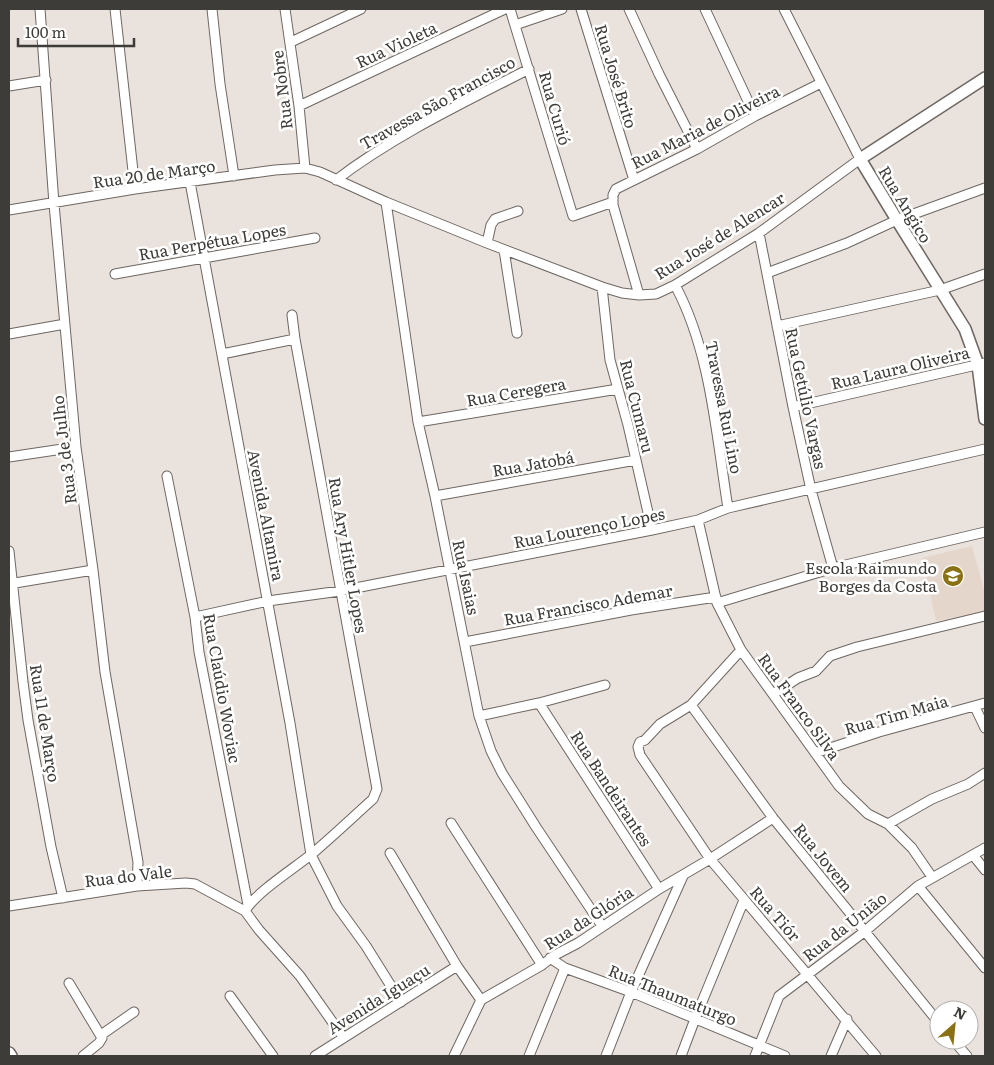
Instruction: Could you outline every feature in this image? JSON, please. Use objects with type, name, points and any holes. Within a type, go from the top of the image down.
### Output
[{"type":"street","name":"Rua 3 de Julho","points":[[40,9],[54,204],[76,448],[105,672],[138,862],[137,886]]},
{"type":"street","points":[[115,9],[135,189]]},
{"type":"street","points":[[212,9],[221,94],[234,176]]},
{"type":"street","name":"Rua Nobre","points":[[286,9],[305,168]]},
{"type":"street","name":"Rua Violeta","points":[[299,106],[505,9]]},
{"type":"street","name":"Rua Curió","points":[[510,9],[574,216],[613,202]]},
{"type":"street","points":[[515,25],[562,9]]},
{"type":"street","name":"Rua José Brito","points":[[581,9],[634,180]]},
{"type":"street","points":[[630,9],[659,74],[697,149]]},
{"type":"street","points":[[705,9],[755,116]]},
{"type":"street","name":"Rua Angico","points":[[784,9],[860,158],[965,329],[982,364],[985,419]]},
{"type":"street","points":[[291,42],[358,10]]},
{"type":"street","name":"Travessa São Francisco","points":[[336,180],[362,160],[426,122],[529,69]]},
{"type":"street","name":"Rua José de Alencar","points":[[305,168],[504,250],[602,287],[622,293],[656,294],[675,285],[759,233],[860,158],[985,78]]},
{"type":"street","points":[[9,86],[46,80]]},
{"type":"street","name":"Rua Maria de Oliveira","points":[[613,202],[613,195],[616,190],[821,83]]},
{"type":"street","name":"Rua 20 de Março","points":[[9,210],[135,189],[275,170],[305,168]]},
{"type":"street","name":"Avenida Altamira","points":[[190,182],[292,732],[311,854],[337,906],[366,946],[401,1002]]},
{"type":"street","points":[[767,273],[847,244],[897,220],[985,188]]},
{"type":"street","name":"Rua Isaias","points":[[386,202],[418,422],[435,496],[479,716],[491,751],[502,773],[602,926]]},
{"type":"street","points":[[613,202],[639,295]]},
{"type":"street","points":[[487,243],[495,219],[518,211]]},
{"type":"street","name":"Rua Getúlio Vargas","points":[[759,233],[811,490],[832,568]]},
{"type":"street","name":"Rua Perpétua Lopes","points":[[115,274],[315,238]]},
{"type":"street","points":[[504,250],[518,333]]},
{"type":"street","points":[[778,326],[940,290],[985,274]]},
{"type":"street","name":"Travessa Rui Lino","points":[[675,285],[686,307],[702,354],[709,385],[728,508]]},
{"type":"street","name":"Rua Cumaru","points":[[602,287],[610,360],[652,530]]},
{"type":"street","name":"Rua Ary Hitler Lopes","points":[[292,315],[376,784],[376,794],[373,799],[311,854]]},
{"type":"street","points":[[9,334],[65,324]]},
{"type":"street","points":[[222,354],[295,340]]},
{"type":"street","name":"Rua Laura Oliveira","points":[[793,407],[982,364]]},
{"type":"street","name":"Rua Ceregera","points":[[418,422],[618,389]]},
{"type":"street","points":[[9,457],[76,448]]},
{"type":"street","name":"Rua Lourenço Lopes","points":[[195,617],[268,602],[340,591],[652,530],[698,520],[728,508],[985,449]]},
{"type":"street","name":"Rua Jatobá","points":[[435,496],[636,460]]},
{"type":"street","name":"Rua Claúdio Woviac","points":[[167,476],[195,617],[199,652],[246,908]]},
{"type":"street","name":"Rua Franco Silva","points":[[698,520],[716,600],[741,650],[839,786],[868,814],[888,824],[912,848],[932,877]]},
{"type":"street","name":"Rua Francisco Ademar","points":[[465,642],[621,612],[716,600],[832,568],[985,532]]},
{"type":"street","name":"Rua 11 de Março","points":[[9,551],[22,682],[51,847],[63,898]]},
{"type":"street","points":[[11,584],[93,570]]},
{"type":"street","points":[[774,694],[798,678],[816,671],[830,656],[858,647],[985,616]]},
{"type":"street","name":"Rua Tiór","points":[[741,650],[691,706],[660,724],[645,740],[640,742],[638,748],[640,755],[710,859],[876,1056]]},
{"type":"street","points":[[479,716],[539,703],[605,685]]},
{"type":"street","name":"Rua Bandeirantes","points":[[539,703],[659,889]]},
{"type":"street","name":"Rua Tim Maia","points":[[815,753],[879,732],[985,704]]},
{"type":"street","name":"Rua Jovem","points":[[691,706],[773,818],[929,1011]]},
{"type":"street","points":[[975,707],[985,728]]},
{"type":"street","points":[[888,824],[932,799],[968,784],[985,773]]},
{"type":"street","name":"Rua da Glória","points":[[481,1000],[578,943],[659,889],[683,876],[773,818]]},
{"type":"street","points":[[451,823],[542,965]]},
{"type":"street","name":"Rua da União","points":[[755,1056],[779,996],[864,932],[918,886],[985,848]]},
{"type":"street","points":[[390,853],[457,966],[481,1000],[454,1056]]},
{"type":"street","points":[[311,854],[246,908],[259,930],[300,976],[343,1037]]},
{"type":"street","points":[[973,856],[985,870]]},
{"type":"street","points":[[606,1056],[631,992],[683,876]]},
{"type":"street","name":"Rua do Vale","points":[[9,906],[137,886],[186,883],[195,884],[246,908]]},
{"type":"street","points":[[918,886],[985,968]]},
{"type":"street","points":[[681,1056],[744,900]]},
{"type":"street","name":"Rua Thaumaturgo","points":[[550,958],[565,968],[631,992],[785,1056]]},
{"type":"street","name":"Avenida Iguaçu","points":[[315,1056],[457,966]]},
{"type":"street","points":[[529,1056],[565,968]]},
{"type":"street","points":[[69,984],[101,1036]]},
{"type":"street","points":[[230,996],[273,1056]]},
{"type":"street","points":[[83,1056],[99,1043],[101,1036],[134,1012]]},
{"type":"street","points":[[831,1056],[847,1020]]},
{"type":"shaded area","name":"Escola Raimundo Borges da Costa","points":[[972,546],[985,594],[985,613],[936,621],[922,558]]},
{"type":"place","name":"Escola Raimundo Borges da Costa","points":[[953,576]]}]
